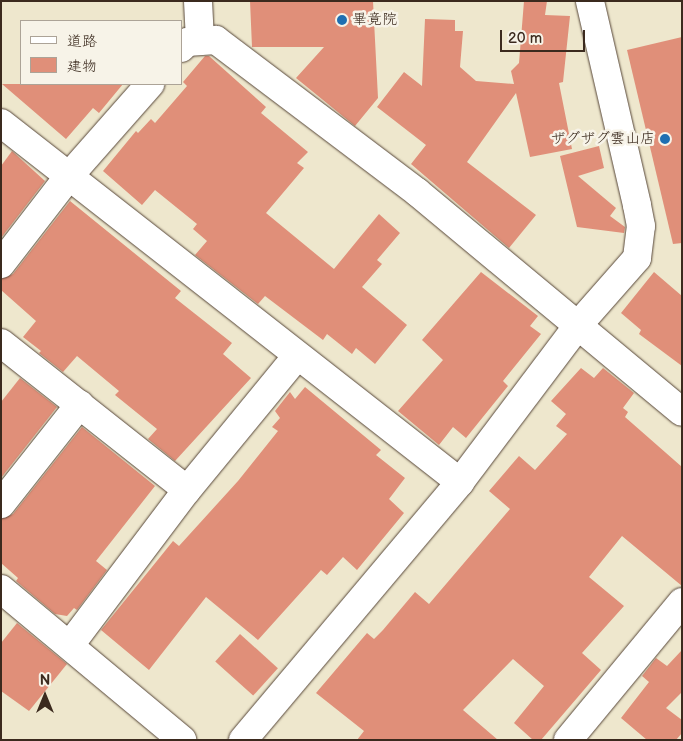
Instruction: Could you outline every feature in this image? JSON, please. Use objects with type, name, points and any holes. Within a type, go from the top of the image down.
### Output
[{"type":"street","points":[[198,1],[190,44],[216,40],[278,85],[417,192],[579,324],[682,412]]},
{"type":"street","points":[[243,740],[460,482],[579,324],[637,258],[641,226],[590,1]]},
{"type":"street","points":[[1,264],[68,176],[149,85]]},
{"type":"street","points":[[1,123],[460,482]]},
{"type":"street","points":[[1,343],[187,490]]},
{"type":"street","points":[[70,645],[187,490],[297,356]]},
{"type":"street","points":[[1,504],[80,404]]},
{"type":"street","points":[[1,589],[182,740]]},
{"type":"street","points":[[568,740],[682,602]]},
{"type":"building","points":[[250,1],[373,1],[378,98],[355,126],[296,78],[324,47],[252,47]]},
{"type":"building","points":[[524,1],[547,1],[545,15],[570,16],[563,82],[559,83],[572,149],[530,157],[516,93],[467,162],[536,215],[509,248],[411,164],[426,145],[377,107],[404,72],[422,86],[425,19],[455,20],[455,31],[463,31],[460,67],[476,81],[514,84],[511,71],[519,63]]},
{"type":"building","name":"ザグザグ雲山店","points":[[682,37],[682,243],[673,244],[627,50]]},
{"type":"building","points":[[205,56],[209,56],[266,107],[261,113],[308,152],[297,163],[304,168],[266,213],[334,269],[379,214],[400,233],[377,260],[382,264],[362,287],[407,325],[375,364],[356,348],[352,354],[327,334],[323,340],[265,296],[258,304],[195,255],[207,241],[193,229],[197,224],[155,190],[142,205],[103,171],[136,131],[138,133],[151,119],[155,123],[187,86],[183,82]]},
{"type":"building","points":[[2,84],[122,85],[99,113],[93,108],[66,139]]},
{"type":"building","points":[[599,146],[604,168],[578,176],[616,208],[610,216],[625,227],[624,233],[577,227],[560,156]]},
{"type":"building","points":[[12,151],[45,181],[1,238],[1,166]]},
{"type":"building","points":[[70,201],[181,291],[175,298],[232,343],[223,354],[251,378],[175,461],[148,439],[157,429],[115,395],[119,391],[77,356],[63,372],[39,353],[41,351],[23,337],[36,321],[1,290],[1,279],[13,274]]},
{"type":"building","points":[[481,272],[538,316],[530,326],[541,334],[503,381],[508,386],[466,438],[453,427],[439,445],[398,411],[443,360],[422,340]]},
{"type":"building","points":[[654,272],[682,296],[682,366],[639,334],[641,330],[621,313]]},
{"type":"building","points":[[581,368],[594,378],[603,368],[634,393],[623,408],[628,412],[625,417],[682,467],[682,586],[622,536],[589,577],[624,606],[582,653],[601,670],[541,740],[533,740],[514,723],[544,686],[513,659],[463,710],[498,740],[357,740],[364,731],[316,693],[367,633],[374,639],[415,592],[429,604],[510,509],[489,491],[519,456],[535,470],[567,434],[556,426],[566,414],[551,401]]},
{"type":"building","points":[[20,378],[57,407],[1,478],[1,402]]},
{"type":"building","points":[[305,387],[381,450],[376,455],[405,478],[389,499],[404,513],[357,570],[343,557],[327,575],[321,570],[258,640],[206,597],[149,670],[101,630],[173,541],[179,546],[238,481],[278,431],[272,427],[280,418],[275,411],[290,392],[295,399]]},
{"type":"building","points":[[82,427],[155,486],[96,561],[107,570],[77,610],[74,608],[67,616],[55,614],[16,581],[18,578],[1,563],[1,519],[13,514]]},
{"type":"building","points":[[17,623],[67,664],[29,711],[1,691],[1,643]]},
{"type":"building","points":[[240,634],[278,668],[253,696],[215,661]]},
{"type":"building","points":[[682,650],[682,692],[666,708],[682,720],[682,733],[676,740],[647,740],[621,718],[649,682],[642,676],[656,658],[667,666]]},
{"type":"place","name":"畢竟院","points":[[342,20]]},
{"type":"place","name":"ザグザグ雲山店","points":[[665,139]]}]
